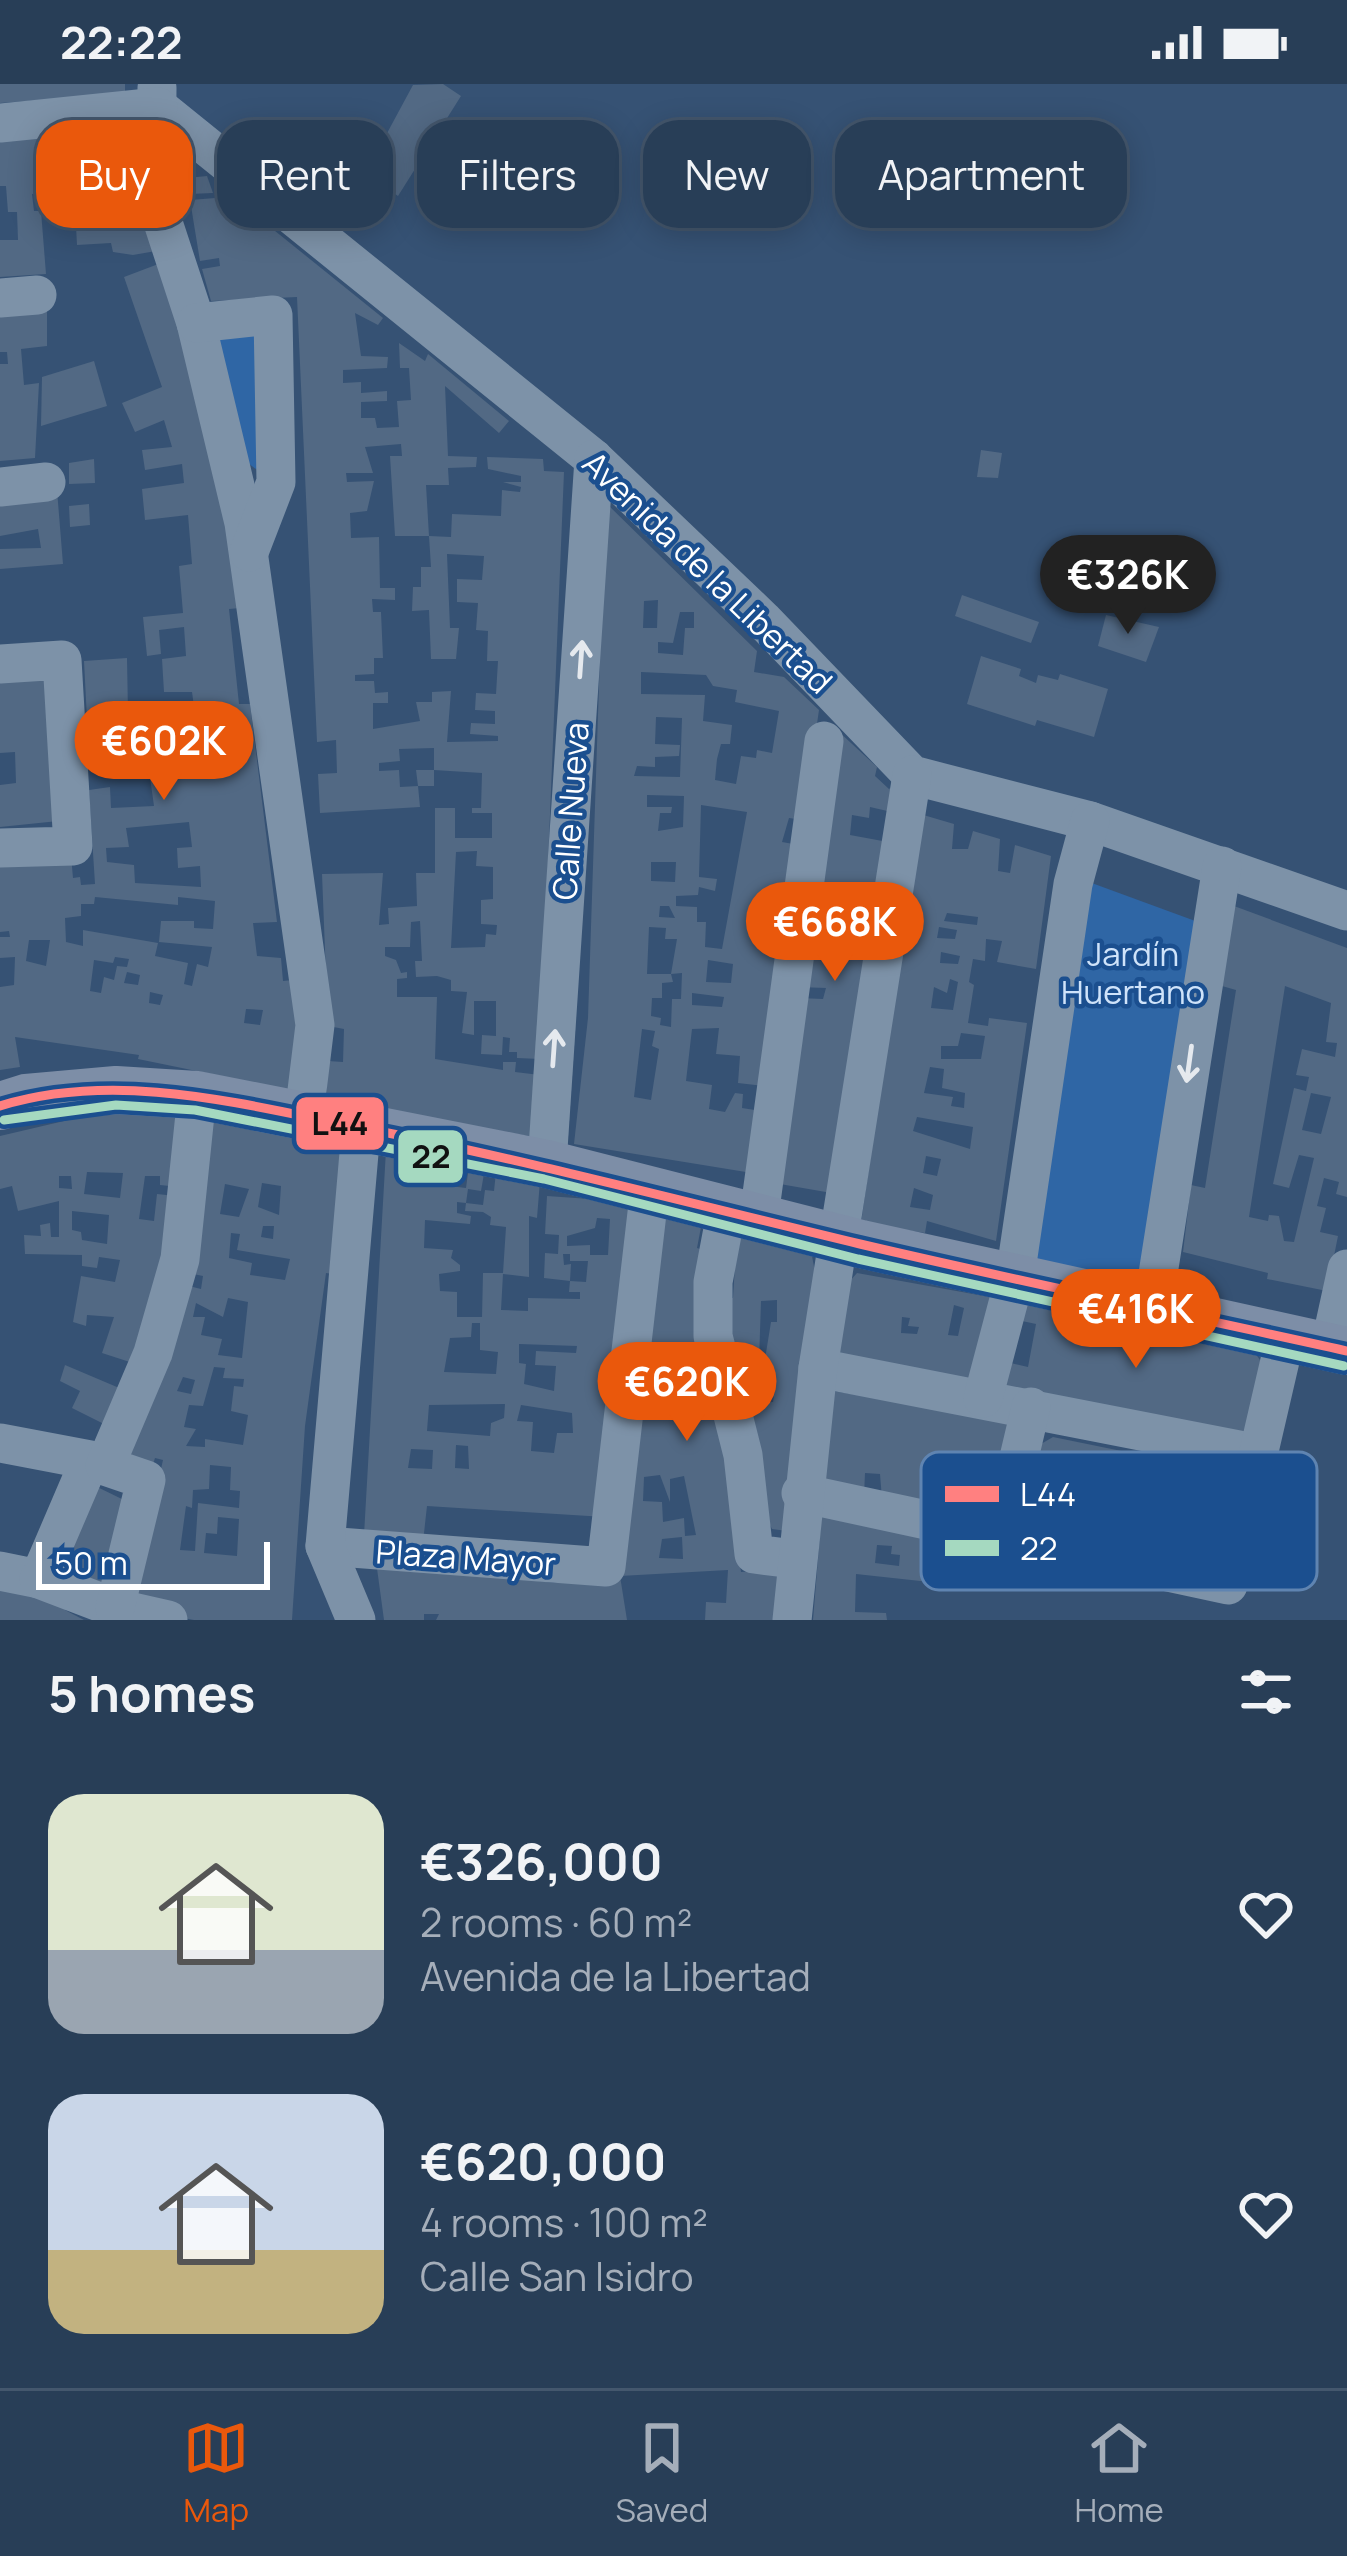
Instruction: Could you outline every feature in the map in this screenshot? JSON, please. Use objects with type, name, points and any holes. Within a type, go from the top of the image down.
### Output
[{"type":"main road","points":[[0,1106],[26,1098],[116,1090],[197,1095],[650,1187],[839,1238],[1320,1346]]},
{"type":"street","points":[[0,123],[158,95],[156,201],[196,322],[248,555],[315,1024],[304,1115]]},
{"type":"street","name":"Avenida de la Libertad","points":[[158,95],[594,459],[763,620],[912,775]]},
{"type":"street","points":[[196,322],[272,315],[276,482],[248,555]]},
{"type":"street","name":"Calle Nueva","points":[[547,1164],[594,459]]},
{"type":"street","points":[[0,487],[46,482]]},
{"type":"street","points":[[0,664],[62,659],[73,846],[0,848]]},
{"type":"street","points":[[794,1559],[754,1554],[743,1455],[712,1336],[713,1282],[743,1212],[824,741]]},
{"type":"street","points":[[791,1620],[818,1368],[912,775],[1090,821],[1347,911]]},
{"type":"street","points":[[982,1398],[1015,1276],[1073,884],[1090,821]]},
{"type":"street","points":[[1153,1306],[1222,866]]},
{"type":"street","points":[[39,1579],[153,1353],[180,1259],[197,1095]]},
{"type":"street","points":[[356,1620],[325,1546],[361,1130]]},
{"type":"street","name":"Plaza Mayor","points":[[325,1546],[607,1567],[650,1187]]},
{"type":"street","points":[[1260,1452],[1320,1346],[1347,1269]]},
{"type":"street","points":[[818,1368],[1249,1452]]},
{"type":"street","points":[[1020,1452],[1031,1407]]},
{"type":"street","points":[[0,1443],[97,1463],[146,1480],[115,1608]]},
{"type":"street","points":[[802,1493],[921,1520]]},
{"type":"street","points":[[0,1571],[168,1620]]},
{"type":"green space","points":[[258,335],[261,473],[248,463],[210,337]]},
{"type":"green space","name":"Jardín Huertano","points":[[1089,882],[1198,922],[1141,1301],[1033,1278]]},
{"type":"building","points":[[0,84],[125,84],[125,94],[0,103]]},
{"type":"building","points":[[443,84],[461,96],[446,120],[417,120],[417,166],[398,196],[393,192],[393,122],[413,85]]},
{"type":"building","points":[[36,134],[36,194],[32,194],[36,228],[42,228],[46,274],[0,277],[0,240],[18,240],[17,212],[8,212],[6,186],[0,186],[0,137]]},
{"type":"building","points":[[207,176],[213,193],[193,194],[193,177]]},
{"type":"building","points":[[217,198],[217,228],[271,228],[383,318],[378,325],[355,313],[361,356],[388,357],[387,368],[343,370],[343,383],[361,382],[361,393],[387,391],[387,401],[361,402],[361,418],[375,418],[377,428],[399,427],[397,401],[411,400],[409,368],[400,368],[399,343],[425,361],[428,354],[509,421],[499,433],[445,386],[448,456],[477,457],[476,467],[448,468],[449,485],[426,485],[429,536],[451,537],[452,514],[501,516],[502,490],[520,492],[521,487],[503,482],[521,482],[521,476],[488,469],[487,457],[543,459],[544,471],[564,472],[540,1059],[517,1058],[517,1052],[509,1052],[510,1038],[503,1037],[502,1055],[481,1054],[482,1035],[496,1036],[496,1001],[474,1001],[474,1035],[462,1033],[467,992],[451,991],[451,980],[416,977],[415,961],[422,961],[420,921],[411,922],[410,947],[385,947],[385,956],[396,960],[401,973],[407,972],[407,978],[397,979],[397,997],[437,997],[435,1059],[503,1070],[503,1062],[516,1062],[515,1072],[540,1075],[535,1137],[326,1102],[328,1061],[343,1062],[344,1029],[328,1026],[322,874],[383,873],[379,925],[389,924],[388,908],[417,906],[416,873],[435,873],[435,808],[455,808],[455,838],[492,838],[492,813],[472,813],[472,808],[481,808],[482,773],[434,770],[434,748],[399,749],[400,761],[379,763],[379,771],[399,770],[400,787],[418,786],[420,807],[320,813],[318,774],[337,773],[336,740],[317,742],[297,297],[211,301],[202,269],[220,266],[219,258],[200,261],[193,200]],"holes":[[[401,444],[402,456],[390,456],[395,536],[429,536],[431,567],[421,567],[421,587],[413,587],[412,611],[429,610],[431,659],[456,659],[459,628],[450,628],[447,554],[484,556],[482,580],[457,579],[457,602],[478,603],[476,630],[488,631],[487,661],[498,661],[496,694],[476,693],[475,710],[495,711],[495,724],[471,723],[470,734],[498,736],[498,741],[447,742],[451,691],[432,692],[432,702],[416,702],[420,721],[373,729],[373,703],[388,703],[388,692],[375,693],[374,681],[355,681],[355,675],[374,674],[374,658],[383,658],[381,612],[373,612],[372,599],[395,600],[395,588],[380,588],[379,537],[351,538],[350,513],[367,511],[374,481],[347,482],[346,473],[373,473],[365,447]],[[477,851],[476,866],[493,867],[493,899],[481,900],[481,924],[497,925],[496,935],[486,934],[485,947],[451,948],[456,852]]]},
{"type":"building","points":[[76,228],[153,228],[214,441],[240,608],[229,609],[239,704],[250,704],[277,922],[253,923],[257,956],[281,958],[283,981],[303,979],[293,1091],[138,1059],[139,1055],[15,1037],[20,1067],[0,1070],[0,987],[14,985],[15,957],[0,958],[0,937],[10,937],[9,931],[0,932],[0,861],[71,855],[73,878],[80,877],[81,885],[95,884],[89,790],[110,787],[111,808],[154,806],[148,763],[201,758],[192,692],[164,692],[162,659],[186,656],[184,627],[159,630],[161,654],[147,656],[143,617],[183,613],[179,566],[192,564],[188,515],[145,520],[142,489],[184,483],[182,464],[145,470],[142,450],[172,447],[164,420],[135,432],[122,403],[162,387],[124,277],[161,263],[156,251],[133,255],[113,252],[111,243],[77,245]],"holes":[[[189,822],[192,847],[177,848],[178,868],[200,866],[201,887],[135,883],[134,865],[107,862],[106,848],[129,847],[126,828]],[[95,897],[178,905],[178,897],[215,901],[213,929],[194,928],[194,921],[161,921],[159,942],[212,947],[208,967],[197,964],[192,986],[184,984],[188,963],[155,956],[158,943],[83,930],[83,946],[66,942],[65,918],[81,916],[81,904],[94,904]],[[29,940],[50,940],[46,966],[26,961]],[[115,957],[129,959],[127,967],[117,966],[114,980],[104,977],[101,993],[90,991],[94,960],[113,963]],[[127,972],[140,975],[138,985],[124,983]],[[150,992],[163,995],[160,1005],[149,1003]],[[246,1009],[263,1010],[260,1025],[244,1023]]]},
{"type":"building","points":[[47,307],[47,346],[21,349],[24,385],[39,383],[35,458],[0,461],[0,364],[8,364],[7,352],[0,352],[0,312]]},
{"type":"building","points":[[94,361],[107,406],[41,426],[42,377]]},
{"type":"building","points":[[981,450],[1002,453],[998,478],[977,477]]},
{"type":"building","points":[[94,459],[95,483],[69,484],[69,463]]},
{"type":"building","points":[[57,490],[63,564],[0,569],[0,549],[41,548],[38,529],[0,536],[0,495]]},
{"type":"building","points":[[605,502],[757,651],[754,672],[784,677],[819,710],[803,820],[789,818],[782,842],[799,845],[764,1086],[738,1083],[740,1056],[716,1054],[719,1028],[692,1029],[686,1081],[712,1085],[709,1109],[725,1112],[735,1093],[743,1094],[742,1108],[761,1111],[752,1173],[574,1144],[588,1018]],"holes":[[[658,600],[657,628],[643,628],[644,601]],[[680,612],[694,612],[694,628],[685,628],[683,655],[658,653],[658,642],[673,643]],[[641,672],[706,675],[713,686],[737,690],[735,702],[779,711],[772,753],[757,750],[756,758],[741,756],[736,784],[715,780],[721,744],[730,744],[732,725],[703,721],[705,695],[641,694]],[[656,717],[682,718],[680,777],[634,776],[637,766],[655,767],[655,757],[679,756],[680,745],[655,744]],[[647,795],[684,796],[683,827],[658,831],[660,813],[671,813],[672,807],[647,807]],[[701,805],[747,812],[722,949],[705,947],[706,922],[697,922],[697,907],[676,906],[676,896],[698,895],[699,887],[715,891],[717,879],[699,877]],[[651,862],[676,862],[675,882],[651,881]],[[660,906],[669,906],[675,918],[659,917]],[[649,927],[666,928],[665,939],[677,939],[671,974],[647,974]],[[708,960],[733,964],[731,983],[706,982]],[[682,973],[681,999],[672,999],[671,1027],[660,1025],[661,1018],[651,1016],[652,998],[662,998],[662,983],[673,982],[671,974]],[[692,993],[724,997],[722,1007],[692,1005]],[[642,1029],[655,1031],[652,1046],[659,1049],[651,1100],[634,1097]]]},
{"type":"building","points":[[89,504],[90,525],[70,527],[69,506]]},
{"type":"building","points":[[962,595],[1039,622],[1031,643],[955,616]]},
{"type":"building","points":[[1106,615],[1159,627],[1146,662],[1098,646]]},
{"type":"building","points":[[981,656],[1021,669],[1019,676],[1036,683],[1038,675],[1058,680],[1060,674],[1108,689],[1094,737],[1037,720],[1035,726],[967,704]]},
{"type":"building","points":[[127,658],[128,713],[157,711],[158,730],[124,733],[121,714],[87,719],[84,661]]},
{"type":"building","points":[[59,675],[68,820],[0,827],[0,785],[16,783],[15,752],[0,753],[0,678]]},
{"type":"building","points":[[838,731],[877,767],[875,776],[889,789],[894,785],[896,813],[870,807],[869,818],[852,815],[850,835],[888,842],[843,1195],[774,1183],[799,998],[823,999],[826,988],[799,987],[804,957],[831,962],[832,950],[811,947],[814,930],[834,931],[835,923],[811,919]]},
{"type":"building","points":[[416,770],[434,770],[434,786],[418,786]]},
{"type":"building","points":[[920,814],[954,824],[952,849],[968,849],[973,831],[1000,839],[998,871],[1010,873],[1015,845],[1051,856],[1036,969],[997,962],[1002,941],[986,939],[985,961],[973,959],[969,982],[974,985],[968,1023],[988,1026],[989,1018],[1027,1023],[996,1241],[927,1221],[925,1233],[861,1223]],"holes":[[[947,913],[978,917],[977,925],[944,921]],[[939,927],[957,930],[955,939],[937,938]],[[941,952],[960,956],[958,964],[940,963]],[[950,979],[958,982],[953,1010],[931,1008],[934,987],[947,993]],[[961,1033],[985,1036],[981,1059],[941,1059],[941,1046],[958,1046]],[[930,1067],[944,1069],[942,1088],[965,1093],[964,1108],[951,1106],[953,1097],[924,1093]],[[917,1117],[973,1127],[970,1149],[913,1131]],[[926,1156],[941,1159],[937,1176],[923,1173]],[[914,1188],[933,1195],[930,1210],[910,1207]]]},
{"type":"building","points":[[1234,906],[1347,948],[1347,1197],[1336,1194],[1339,1182],[1324,1178],[1317,1206],[1326,1208],[1320,1232],[1338,1236],[1327,1291],[1267,1279],[1268,1273],[1183,1252],[1191,1185],[1205,1188],[1236,990],[1222,986]],"holes":[[[1285,986],[1331,1003],[1326,1042],[1337,1043],[1335,1057],[1302,1049],[1296,1075],[1309,1077],[1306,1091],[1294,1088],[1273,1184],[1289,1188],[1299,1155],[1314,1158],[1294,1242],[1284,1241],[1279,1216],[1269,1215],[1268,1221],[1249,1217]],[[1311,1093],[1331,1097],[1321,1134],[1302,1130]]]},
{"type":"building","points":[[94,1114],[187,1114],[179,1187],[160,1185],[160,1176],[145,1176],[139,1219],[154,1221],[157,1194],[176,1196],[142,1366],[102,1353],[114,1317],[87,1315],[86,1326],[73,1322],[81,1276],[115,1282],[120,1260],[99,1257],[97,1268],[82,1266],[82,1255],[25,1254],[24,1235],[41,1236],[40,1225],[50,1223],[51,1237],[59,1237],[59,1201],[18,1211],[12,1186],[0,1189],[0,1136]],"holes":[[[87,1172],[123,1173],[120,1198],[84,1194]],[[59,1176],[71,1176],[72,1189],[59,1188]],[[72,1211],[109,1215],[107,1244],[82,1240],[81,1232],[72,1230]]]},
{"type":"building","points":[[203,1115],[344,1143],[332,1274],[326,1273],[305,1426],[292,1620],[194,1620],[130,1608],[163,1460],[155,1458],[150,1474],[118,1461],[189,1286],[201,1289],[203,1276],[193,1274]],"holes":[[[262,1183],[281,1186],[279,1215],[258,1207]],[[225,1184],[249,1189],[239,1217],[220,1214]],[[263,1226],[274,1226],[273,1239],[261,1237]],[[231,1233],[240,1234],[237,1250],[290,1259],[285,1280],[250,1275],[252,1263],[229,1258]],[[228,1298],[248,1302],[242,1358],[218,1355],[222,1339],[201,1335],[205,1317],[193,1317],[196,1303],[223,1317]],[[214,1367],[225,1368],[223,1378],[244,1379],[243,1387],[234,1386],[231,1411],[248,1415],[243,1445],[205,1439],[205,1447],[186,1446],[196,1429],[184,1427],[189,1405],[203,1406]],[[183,1377],[195,1380],[191,1394],[177,1391]],[[210,1465],[231,1467],[230,1490],[240,1491],[239,1508],[198,1503],[195,1551],[180,1550],[186,1506],[192,1508],[193,1490],[209,1489]],[[218,1517],[239,1519],[237,1556],[204,1553],[206,1533],[217,1534]]]},
{"type":"building","points":[[386,1150],[460,1164],[456,1175],[445,1174],[442,1185],[466,1188],[469,1165],[485,1168],[481,1191],[468,1189],[466,1203],[483,1205],[485,1190],[494,1191],[496,1172],[540,1181],[537,1218],[529,1216],[529,1277],[503,1274],[501,1310],[528,1311],[528,1298],[580,1299],[580,1292],[569,1292],[570,1281],[544,1278],[545,1253],[558,1254],[559,1235],[545,1234],[547,1196],[633,1202],[605,1517],[427,1506],[423,1542],[364,1535]],"holes":[[[457,1202],[466,1203],[465,1211],[483,1212],[491,1217],[490,1225],[506,1227],[503,1273],[483,1273],[482,1317],[457,1317],[457,1292],[440,1291],[439,1274],[460,1271],[451,1258],[453,1250],[424,1248],[425,1220],[470,1224],[471,1216],[457,1213]],[[597,1218],[610,1219],[608,1255],[590,1255],[590,1245],[567,1246],[567,1236],[595,1228]],[[563,1254],[570,1254],[570,1261],[588,1261],[586,1282],[570,1281],[571,1264],[564,1265]],[[472,1323],[480,1323],[480,1350],[498,1352],[496,1374],[444,1372],[450,1338],[471,1337]],[[519,1344],[577,1346],[576,1353],[536,1351],[535,1365],[556,1366],[554,1391],[524,1384],[526,1364],[519,1363]],[[505,1404],[504,1418],[491,1423],[490,1436],[427,1431],[429,1405]],[[521,1405],[572,1413],[573,1433],[557,1433],[554,1453],[531,1451],[533,1422],[517,1421]],[[456,1445],[468,1446],[469,1469],[455,1468]],[[411,1449],[433,1450],[432,1469],[408,1468]]]},
{"type":"building","points":[[663,1211],[702,1222],[697,1248],[703,1250],[741,1572],[784,1569],[782,1620],[705,1620],[706,1602],[726,1603],[728,1570],[620,1576]],"holes":[[[676,1381],[693,1382],[695,1416],[674,1414]],[[660,1475],[670,1502],[670,1479],[684,1476],[696,1535],[685,1536],[684,1518],[663,1522],[662,1502],[643,1501],[644,1477]],[[682,1537],[683,1559],[659,1558],[662,1539]]]},
{"type":"building","points":[[737,1233],[811,1251],[817,1282],[787,1531],[772,1529],[762,1509],[738,1396],[758,1391],[757,1403],[773,1402],[776,1383],[765,1384],[766,1378],[734,1384],[717,1297],[733,1298]],"holes":[[[777,1300],[777,1322],[771,1322],[765,1359],[759,1362],[761,1301]]]},
{"type":"building","points":[[857,1273],[995,1298],[982,1383],[832,1369],[849,1282]],"holes":[[[954,1305],[964,1308],[958,1336],[948,1335]],[[902,1317],[910,1318],[908,1326],[919,1327],[917,1334],[901,1333]]]},
{"type":"building","points":[[1017,1302],[1256,1354],[1263,1365],[1251,1426],[1238,1435],[994,1384],[998,1360],[1028,1367],[1036,1324],[1022,1321]]},
{"type":"building","points":[[65,1365],[124,1390],[110,1427],[72,1408],[80,1391],[60,1381]]},
{"type":"building","points":[[832,1391],[1016,1419],[1009,1452],[921,1452],[921,1507],[882,1499],[880,1474],[865,1473],[864,1496],[823,1490]]},
{"type":"building","points":[[1053,1437],[1126,1452],[1039,1452],[1041,1444]]},
{"type":"building","points":[[87,1482],[128,1502],[105,1599],[73,1575],[77,1566],[60,1559]]},
{"type":"building","points":[[822,1510],[921,1528],[921,1581],[856,1574],[855,1612],[886,1613],[887,1620],[813,1620]],"holes":[[[877,1545],[892,1546],[891,1554],[900,1555],[899,1566],[875,1563]]]},
{"type":"building","points":[[376,1561],[554,1583],[620,1576],[627,1620],[436,1620],[439,1614],[424,1614],[424,1620],[384,1620]]},
{"type":"building","points":[[0,1585],[67,1605],[65,1610],[84,1620],[0,1620]]},
{"type":"transit line","name":"L44","points":[[0,1106],[89,1091],[179,1094],[224,1101],[484,1154],[921,1258],[1347,1351]]},
{"type":"transit line","name":"22","points":[[4,1120],[116,1105],[195,1110],[544,1179],[858,1259],[1344,1366]]}]
